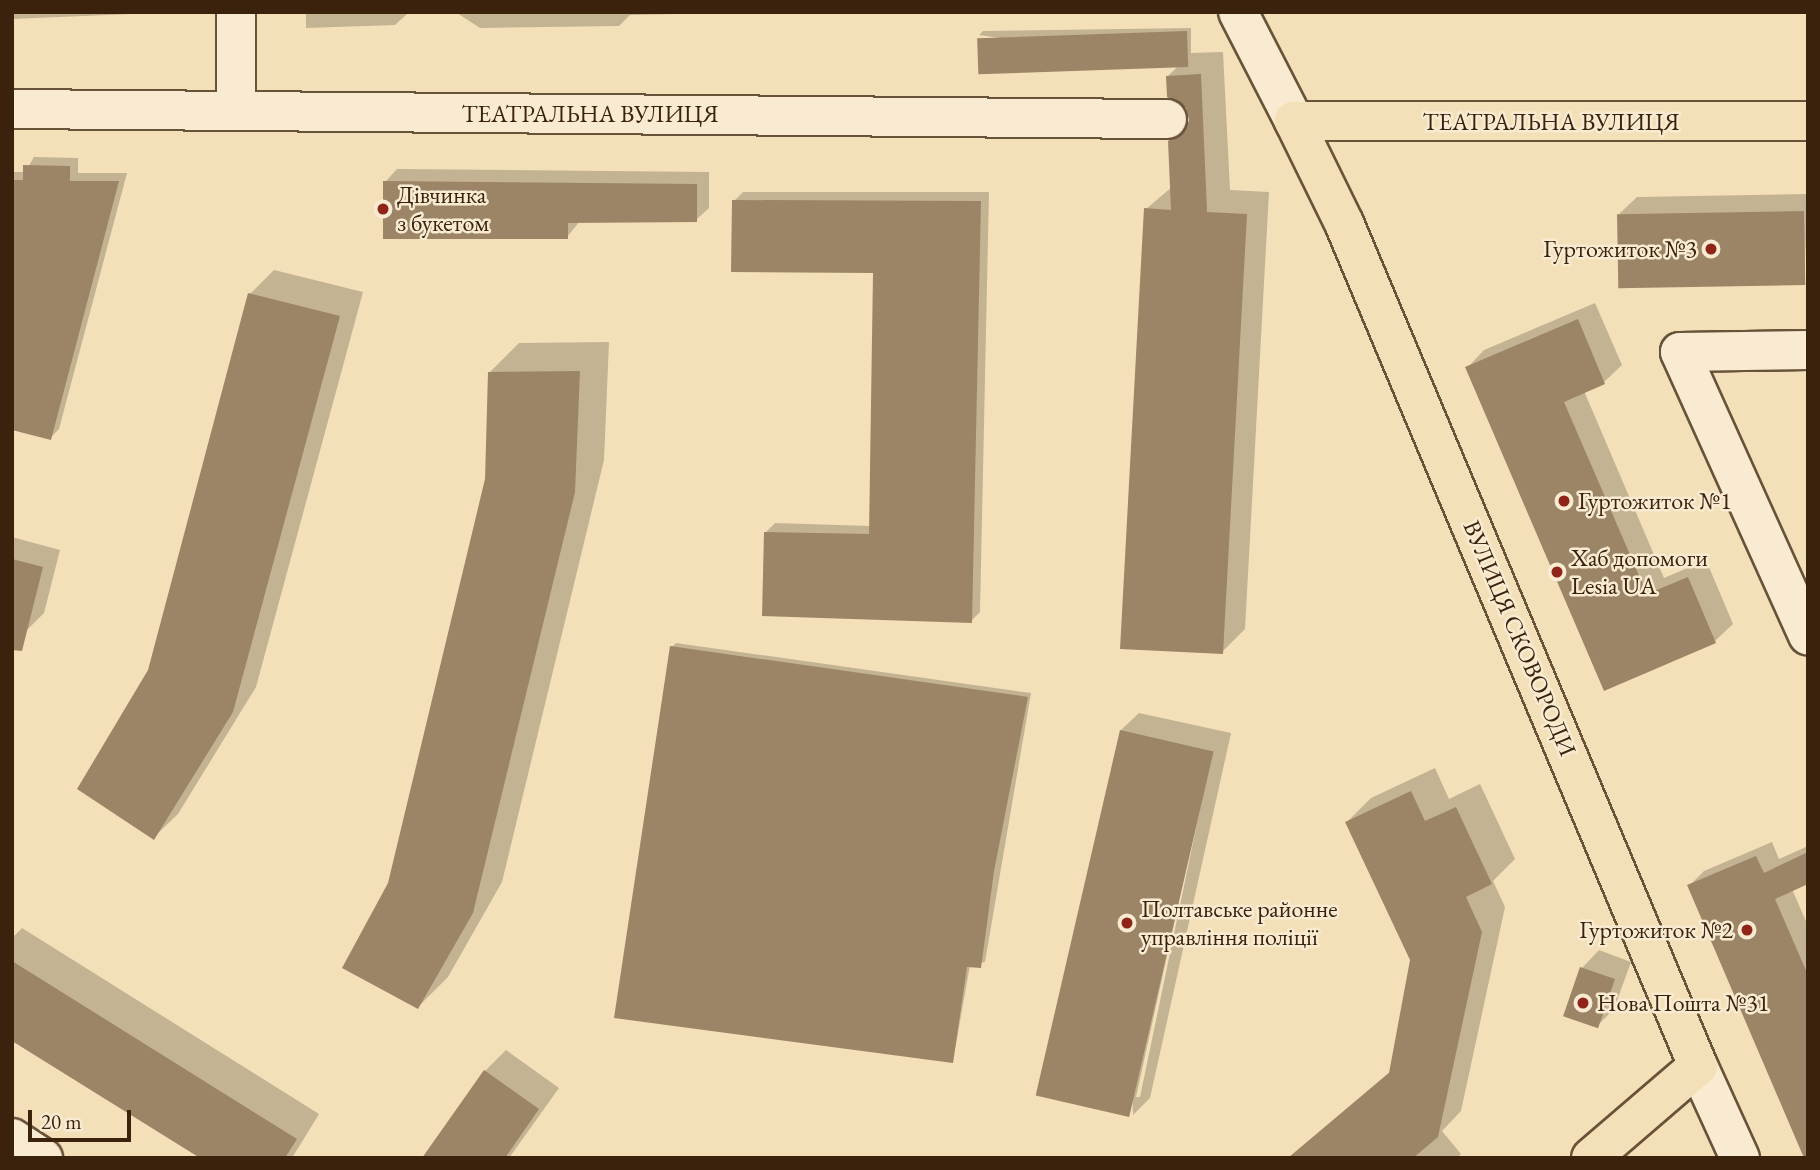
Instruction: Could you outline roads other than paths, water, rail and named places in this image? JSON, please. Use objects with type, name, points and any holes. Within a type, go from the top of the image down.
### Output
[{"type":"main road","name":"ТЕАТРАЛЬНА ВУЛИЦЯ","points":[[1294,121],[1808,121]]},
{"type":"main road","name":"ВУЛИЦЯ СКОВОРОДИ","points":[[1294,121],[1344,223],[1698,1066]]},
{"type":"main road","points":[[1591,1158],[1698,1066]]},
{"type":"street","points":[[236,12],[236,111]]},
{"type":"street","points":[[1238,12],[1294,121]]},
{"type":"street","name":"ТЕАТРАЛЬНА ВУЛИЦЯ","points":[[12,109],[1167,119]]},
{"type":"street","points":[[1808,350],[1680,352],[1808,635]]},
{"type":"street","name":"ВУЛИЦЯ СКОВОРОДИ","points":[[1698,1066],[1740,1158]]},
{"type":"place","name":"Дівчинка з букетом","points":[[383,209]]},
{"type":"place","name":"Гуртожиток №3","points":[[1711,249]]},
{"type":"place","name":"Гуртожиток №1","points":[[1564,501]]},
{"type":"place","name":"Хаб допомоги Lesia UA","points":[[1557,572]]},
{"type":"place","name":"Полтавське районне управління поліції","points":[[1127,923]]},
{"type":"place","name":"Гуртожиток №2","points":[[1747,930]]},
{"type":"place","name":"Нова Пошта №31","points":[[1583,1003]]}]
